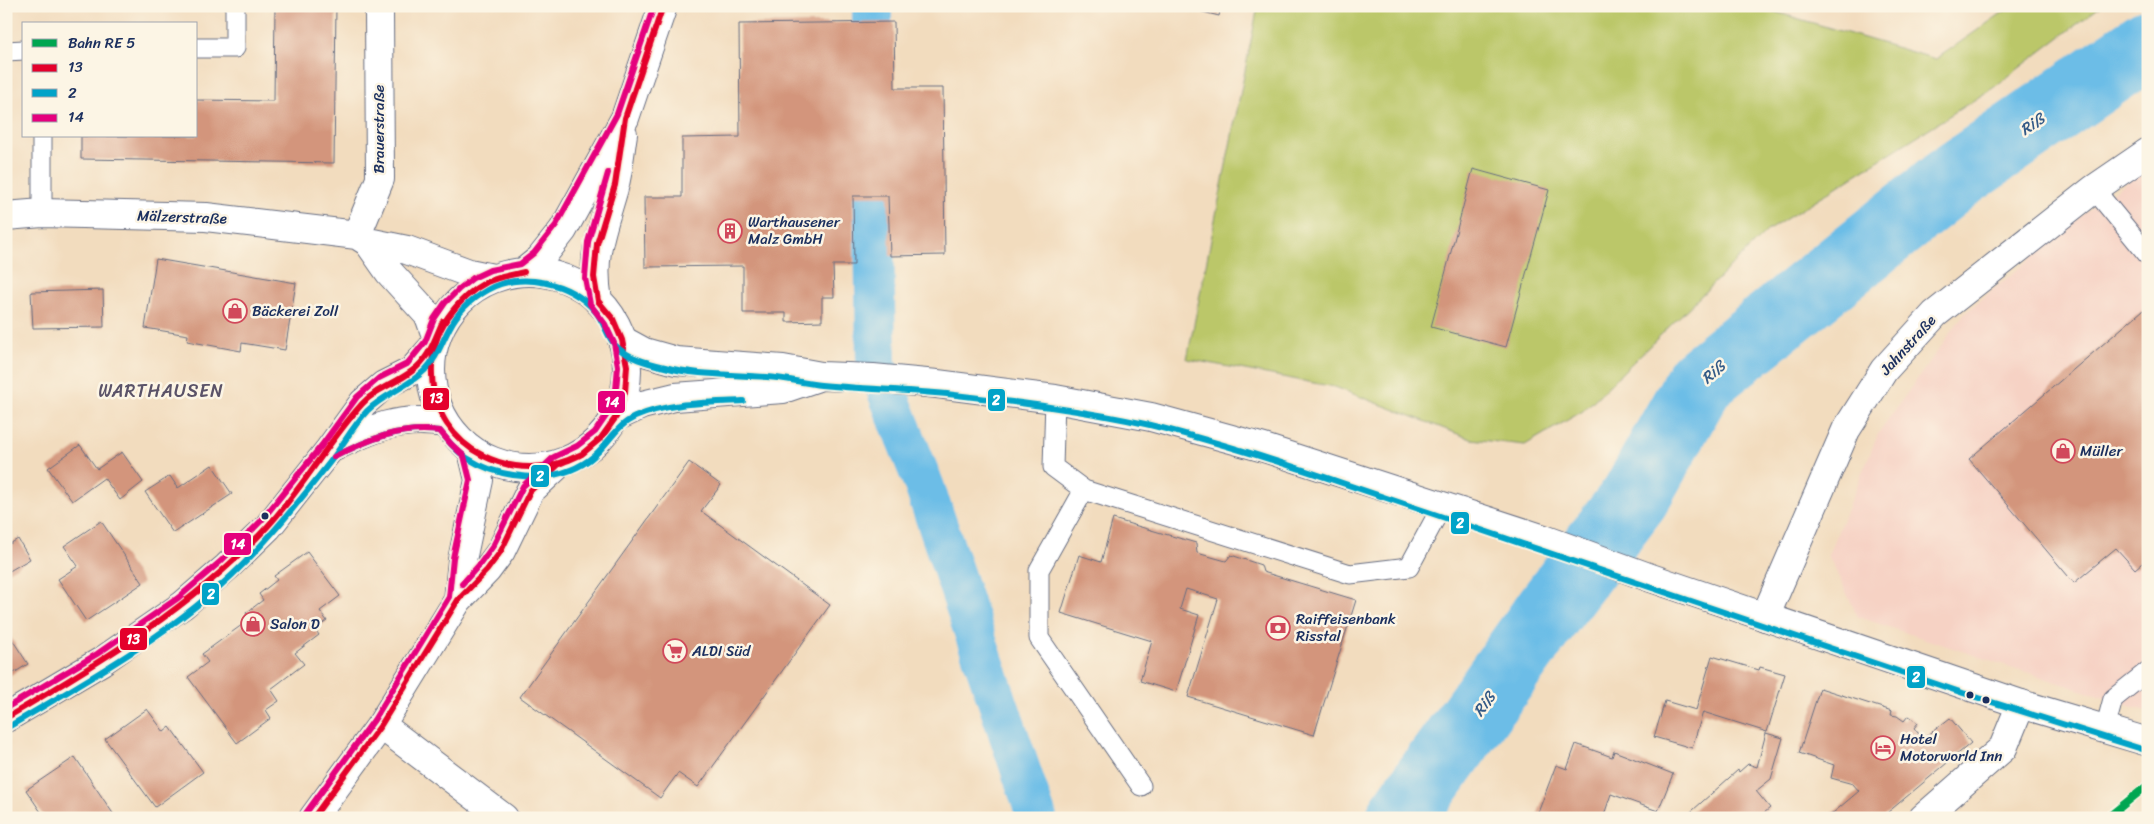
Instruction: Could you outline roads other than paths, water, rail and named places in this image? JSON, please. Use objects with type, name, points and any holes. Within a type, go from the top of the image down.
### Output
[{"type":"main road","name":"Brauerstraße","points":[[363,239],[380,179],[379,6]]},
{"type":"main road","points":[[524,272],[540,259],[563,230],[625,118],[663,6]]},
{"type":"main road","points":[[598,300],[594,277],[597,244],[615,185],[625,118]]},
{"type":"main road","name":"Jahnstraße","points":[[1765,617],[1846,430],[1884,370],[1935,314],[2094,189],[2148,152]]},
{"type":"main road","name":"Mälzerstraße","points":[[6,216],[42,214],[206,217],[363,239]]},
{"type":"main road","points":[[363,239],[407,250],[469,273],[493,278]]},
{"type":"main road","points":[[6,718],[102,661],[183,605],[227,567],[268,527],[329,450],[363,403],[384,385],[412,371],[435,342],[452,308],[478,285],[493,278],[524,272],[544,273],[564,279],[582,288],[598,300],[613,319],[622,340],[627,366],[625,392],[616,418],[601,438],[582,454],[560,464],[535,468],[512,467],[490,460],[472,451],[456,438],[436,404],[431,386],[431,361],[435,342],[429,316],[389,272],[363,239]]},
{"type":"main road","points":[[622,340],[644,352],[676,361],[783,369],[822,376],[873,378],[937,384],[1055,399],[1151,416],[1264,448],[1544,539],[1651,578],[2021,704],[2148,742]]},
{"type":"main road","points":[[616,418],[642,405],[674,397],[783,389],[822,376]]},
{"type":"main road","points":[[329,450],[372,428],[393,423],[424,420],[446,423]]},
{"type":"main road","points":[[458,600],[462,560],[479,480],[472,451]]},
{"type":"main road","points":[[313,818],[381,725],[458,600],[487,570],[501,551],[530,491],[560,464]]},
{"type":"main road","points":[[1923,818],[2003,748],[2021,704]]},
{"type":"main road","points":[[381,725],[504,818]]},
{"type":"lane","points":[[198,48],[235,48],[235,6]]},
{"type":"lane","points":[[6,50],[22,50]]},
{"type":"lane","points":[[42,138],[42,214]]},
{"type":"lane","points":[[2094,189],[2148,254]]},
{"type":"lane","points":[[1055,399],[1053,466],[1084,490],[1350,574],[1409,567],[1442,506]]},
{"type":"lane","points":[[1084,490],[1039,570],[1040,638],[1141,786]]},
{"type":"lane","points":[[2104,729],[2113,699],[2148,671]]},
{"type":"waterway","points":[[872,6],[872,76]]},
{"type":"waterway","name":"Riß","points":[[1401,818],[1551,608],[1635,497],[1700,381],[1955,177],[2148,44]]},
{"type":"waterway","points":[[873,142],[876,364],[924,485],[1037,818]]},
{"type":"place","name":"Warthausener Malz GmbH","points":[[730,231]]},
{"type":"place","name":"Bäckerei Zoll","points":[[235,311]]},
{"type":"place","name":"Müller","points":[[2063,451]]},
{"type":"place","name":"Salon D","points":[[253,624]]},
{"type":"place","name":"Raiffeisenbank Risstal","points":[[1278,628]]},
{"type":"place","name":"ALDI Süd","points":[[675,651]]},
{"type":"place","name":"Hotel Motorworld Inn","points":[[1883,748]]},
{"type":"district","name":"WARTHAUSEN","points":[[161,391]]}]
